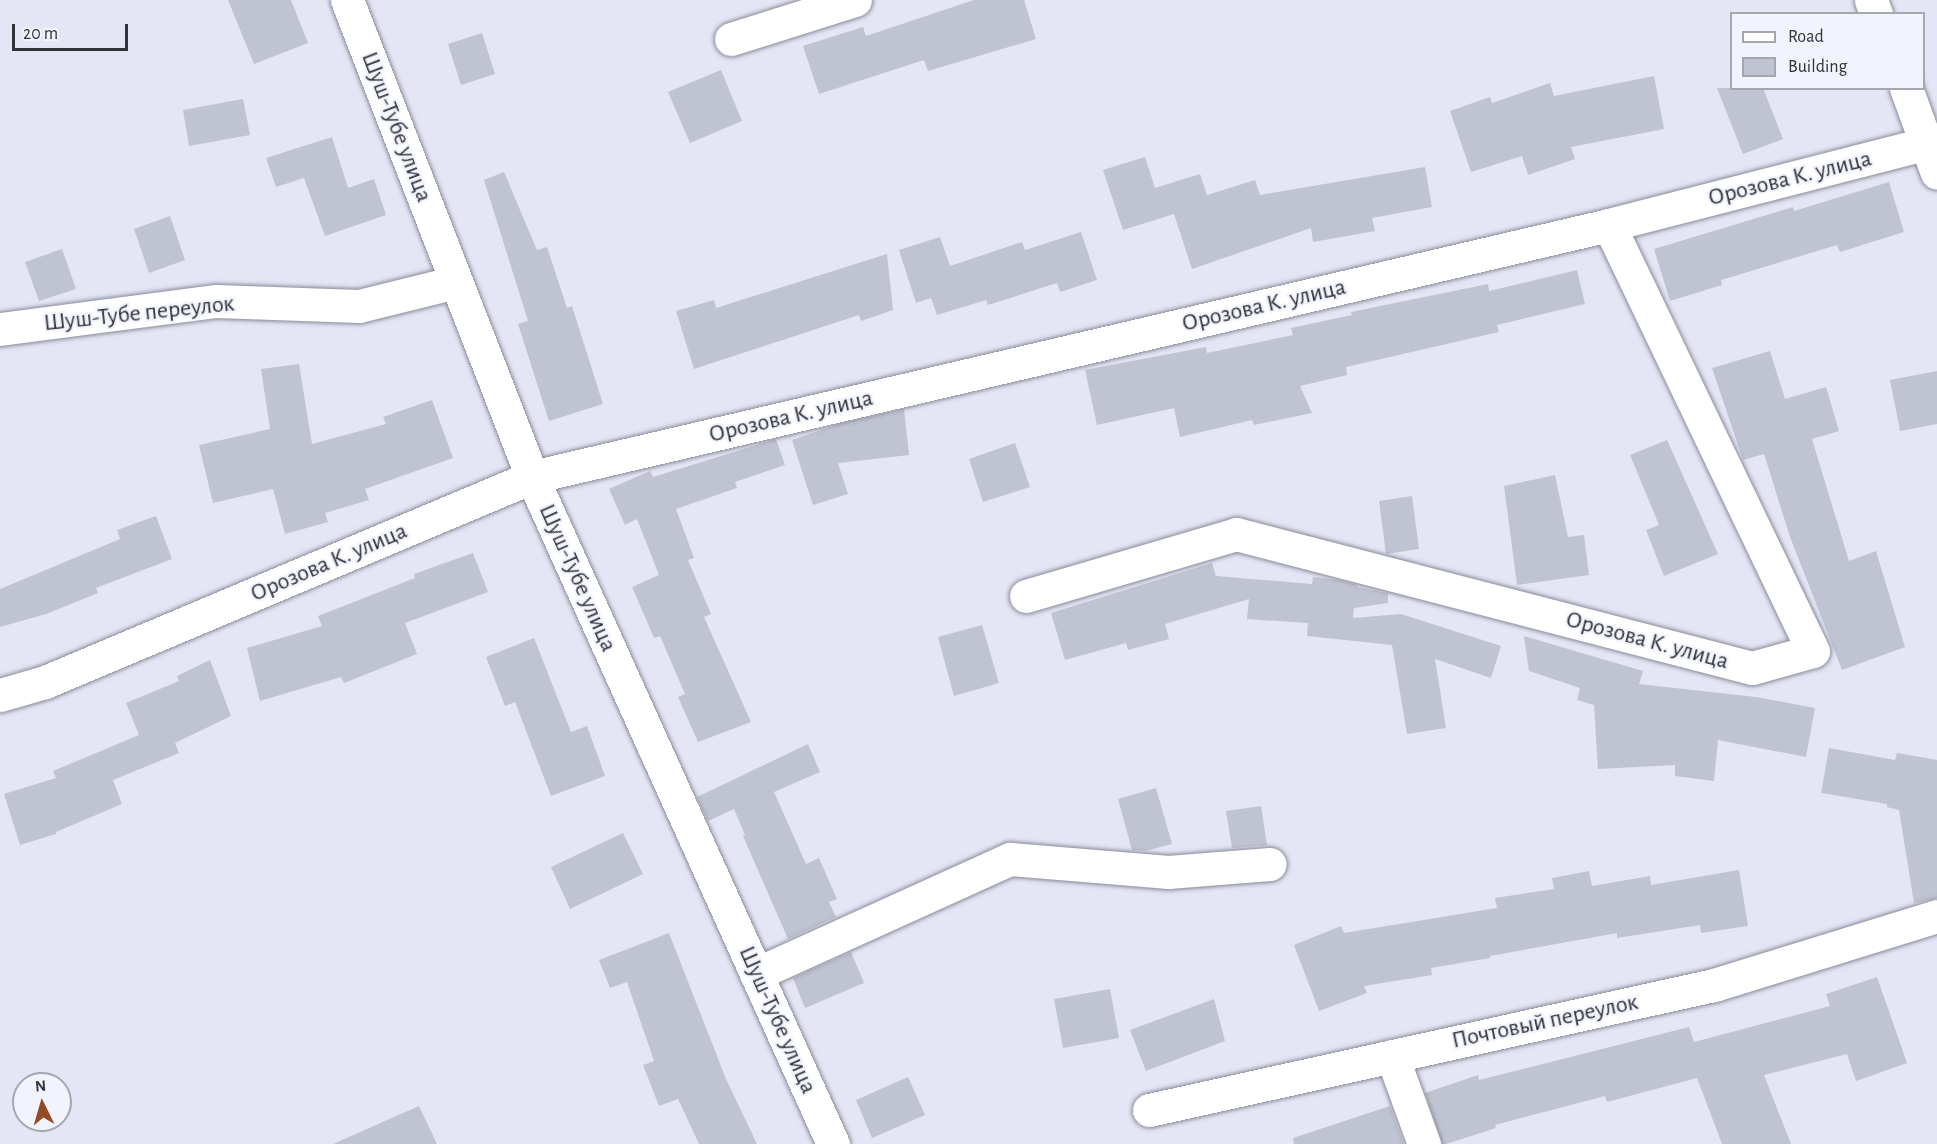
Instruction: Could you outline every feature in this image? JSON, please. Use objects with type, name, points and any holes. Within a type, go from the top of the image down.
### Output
[{"type":"street","name":"Шуш-Тубе улица","points":[[347,0],[532,477],[833,1144]]},
{"type":"street","points":[[730,39],[855,0]]},
{"type":"street","points":[[1907,90],[1934,152]]},
{"type":"street","name":"Орозова К. улица","points":[[0,695],[45,682],[532,477],[1609,225],[1934,152]]},
{"type":"street","name":"Орозова К. улица","points":[[1026,596],[1236,534],[1752,668],[1813,651],[1609,225]]},
{"type":"street","name":"Шуш-Тубе переулок","points":[[0,329],[216,301],[359,306],[456,282]]},
{"type":"street","points":[[756,974],[1010,859],[1168,872],[1270,864]]},
{"type":"street","name":"Почтовый переулок","points":[[1149,1110],[1714,985],[1937,916]]},
{"type":"street","points":[[1392,1056],[1424,1144]]},
{"type":"building","points":[[228,0],[291,0],[308,43],[254,64]]},
{"type":"building","points":[[974,0],[1024,0],[1036,39],[928,71],[924,60],[819,94],[803,46],[863,27],[866,36]]},
{"type":"building","points":[[482,33],[495,74],[461,85],[448,44]]},
{"type":"building","points":[[721,70],[742,121],[690,143],[668,92]]},
{"type":"building","points":[[1654,76],[1664,129],[1571,147],[1575,159],[1528,175],[1522,156],[1471,172],[1450,111],[1490,97],[1492,103],[1550,83],[1554,96]]},
{"type":"building","points":[[1717,88],[1764,90],[1783,139],[1743,154]]},
{"type":"building","points":[[243,99],[250,135],[189,146],[183,110]]},
{"type":"building","points":[[332,137],[348,188],[374,179],[386,215],[325,236],[304,178],[276,187],[266,158]]},
{"type":"building","points":[[1145,157],[1155,188],[1200,174],[1207,195],[1255,180],[1260,195],[1425,167],[1432,207],[1372,218],[1375,231],[1313,242],[1311,228],[1192,269],[1174,214],[1123,230],[1103,170]]},
{"type":"building","points":[[504,172],[537,250],[547,247],[567,308],[572,306],[603,404],[549,421],[518,324],[528,321],[484,180]]},
{"type":"building","points":[[1889,182],[1904,232],[1840,252],[1837,245],[1721,280],[1722,285],[1670,301],[1654,249],[1793,207],[1794,211]]},
{"type":"building","points":[[170,216],[185,260],[149,273],[134,229]]},
{"type":"building","points":[[1081,232],[1097,280],[1060,292],[1057,283],[988,305],[986,300],[937,315],[931,298],[916,303],[899,250],[940,237],[950,266],[1022,242],[1025,250]]},
{"type":"building","points":[[62,249],[76,289],[39,301],[25,262]]},
{"type":"building","points":[[887,254],[893,310],[861,321],[859,315],[694,369],[676,311],[714,300],[716,308]]},
{"type":"building","points":[[1577,270],[1585,304],[1497,325],[1499,332],[1346,367],[1347,375],[1300,386],[1312,413],[1254,425],[1252,420],[1180,437],[1174,408],[1097,425],[1085,370],[1206,347],[1207,353],[1293,335],[1291,328],[1352,315],[1351,312],[1488,284],[1489,291]]},
{"type":"building","points":[[1770,351],[1785,399],[1826,387],[1839,431],[1812,439],[1849,561],[1876,551],[1905,647],[1842,670],[1790,537],[1764,454],[1743,460],[1712,368]]},
{"type":"building","points":[[299,364],[312,444],[386,424],[383,417],[432,400],[453,458],[365,489],[369,500],[325,513],[328,522],[285,534],[273,489],[213,503],[199,445],[270,429],[261,369]]},
{"type":"building","points":[[1937,371],[1937,424],[1900,431],[1890,380]]},
{"type":"building","points":[[904,409],[909,455],[838,463],[848,494],[813,505],[792,440],[839,424]]},
{"type":"building","points":[[776,439],[785,465],[735,482],[737,488],[676,509],[694,558],[688,560],[711,614],[704,617],[751,722],[698,742],[678,697],[685,694],[660,636],[654,638],[632,587],[659,575],[637,519],[625,525],[609,489],[650,471],[653,477]]},
{"type":"building","points":[[1667,440],[1718,554],[1664,576],[1646,530],[1659,525],[1630,455]]},
{"type":"building","points":[[1015,443],[1030,487],[983,502],[969,459]]},
{"type":"building","points":[[1555,475],[1568,537],[1584,535],[1589,575],[1517,585],[1504,486]]},
{"type":"building","points":[[1412,496],[1419,549],[1386,554],[1379,501]]},
{"type":"building","points":[[156,516],[172,559],[96,588],[98,593],[46,614],[0,627],[0,589],[120,539],[117,530]]},
{"type":"building","points":[[473,553],[488,592],[405,623],[417,654],[344,683],[341,677],[260,701],[247,648],[322,626],[318,616],[415,578],[414,574]]},
{"type":"building","points":[[1212,563],[1216,576],[1312,584],[1313,577],[1339,580],[1357,585],[1357,587],[1388,593],[1388,603],[1354,608],[1353,618],[1401,614],[1501,646],[1491,678],[1435,659],[1446,728],[1407,734],[1392,645],[1307,636],[1308,623],[1247,619],[1249,599],[1165,624],[1169,639],[1128,650],[1126,643],[1065,660],[1051,613]]},
{"type":"building","points":[[982,625],[999,683],[954,696],[938,637]]},
{"type":"building","points":[[1524,636],[1643,671],[1639,684],[1756,697],[1815,708],[1806,757],[1718,740],[1714,781],[1675,776],[1675,765],[1598,769],[1594,705],[1577,700],[1580,688],[1529,671]]},
{"type":"building","points":[[534,638],[571,732],[587,726],[605,776],[551,796],[515,702],[505,706],[486,657]]},
{"type":"building","points":[[210,660],[231,716],[175,743],[179,753],[113,780],[122,804],[56,832],[56,834],[20,845],[4,794],[56,778],[53,771],[139,735],[126,703],[179,681],[177,676]]},
{"type":"building","points":[[808,744],[820,772],[774,792],[806,864],[819,858],[837,899],[829,902],[836,917],[788,939],[743,836],[745,835],[734,809],[708,821],[697,797]]},
{"type":"building","points":[[1829,748],[1895,760],[1897,753],[1937,760],[1937,898],[1914,903],[1899,810],[1887,807],[1887,804],[1821,793]]},
{"type":"building","points":[[1156,788],[1172,844],[1145,851],[1132,850],[1118,799]]},
{"type":"building","points":[[1261,806],[1267,845],[1232,848],[1226,811]]},
{"type":"building","points":[[623,833],[643,874],[570,909],[551,867]]},
{"type":"building","points":[[1739,870],[1748,926],[1701,933],[1700,925],[1617,938],[1617,933],[1490,956],[1490,958],[1431,968],[1432,975],[1364,986],[1367,993],[1319,1011],[1294,945],[1341,926],[1344,933],[1497,908],[1495,898],[1554,889],[1552,878],[1589,871],[1592,886],[1650,876],[1651,885]]},
{"type":"building","points":[[669,933],[726,1079],[757,1144],[699,1144],[678,1099],[659,1106],[643,1065],[654,1061],[627,982],[610,988],[599,960]]},
{"type":"building","points":[[851,952],[864,983],[805,1008],[793,978]]},
{"type":"building","points":[[1877,977],[1907,1063],[1856,1081],[1847,1054],[1764,1075],[1791,1144],[1722,1144],[1697,1078],[1607,1102],[1605,1096],[1495,1125],[1496,1128],[1446,1144],[1442,1144],[1425,1093],[1478,1075],[1479,1080],[1689,1027],[1694,1042],[1830,1006],[1826,994]]},
{"type":"building","points":[[1110,989],[1119,1038],[1063,1048],[1054,999]]},
{"type":"building","points":[[1214,999],[1225,1041],[1146,1071],[1130,1030]]},
{"type":"building","points":[[908,1077],[925,1115],[872,1138],[856,1100]]},
{"type":"building","points":[[419,1106],[437,1144],[333,1144]]},
{"type":"building","points":[[1390,1106],[1404,1144],[1294,1144],[1293,1138]]}]
